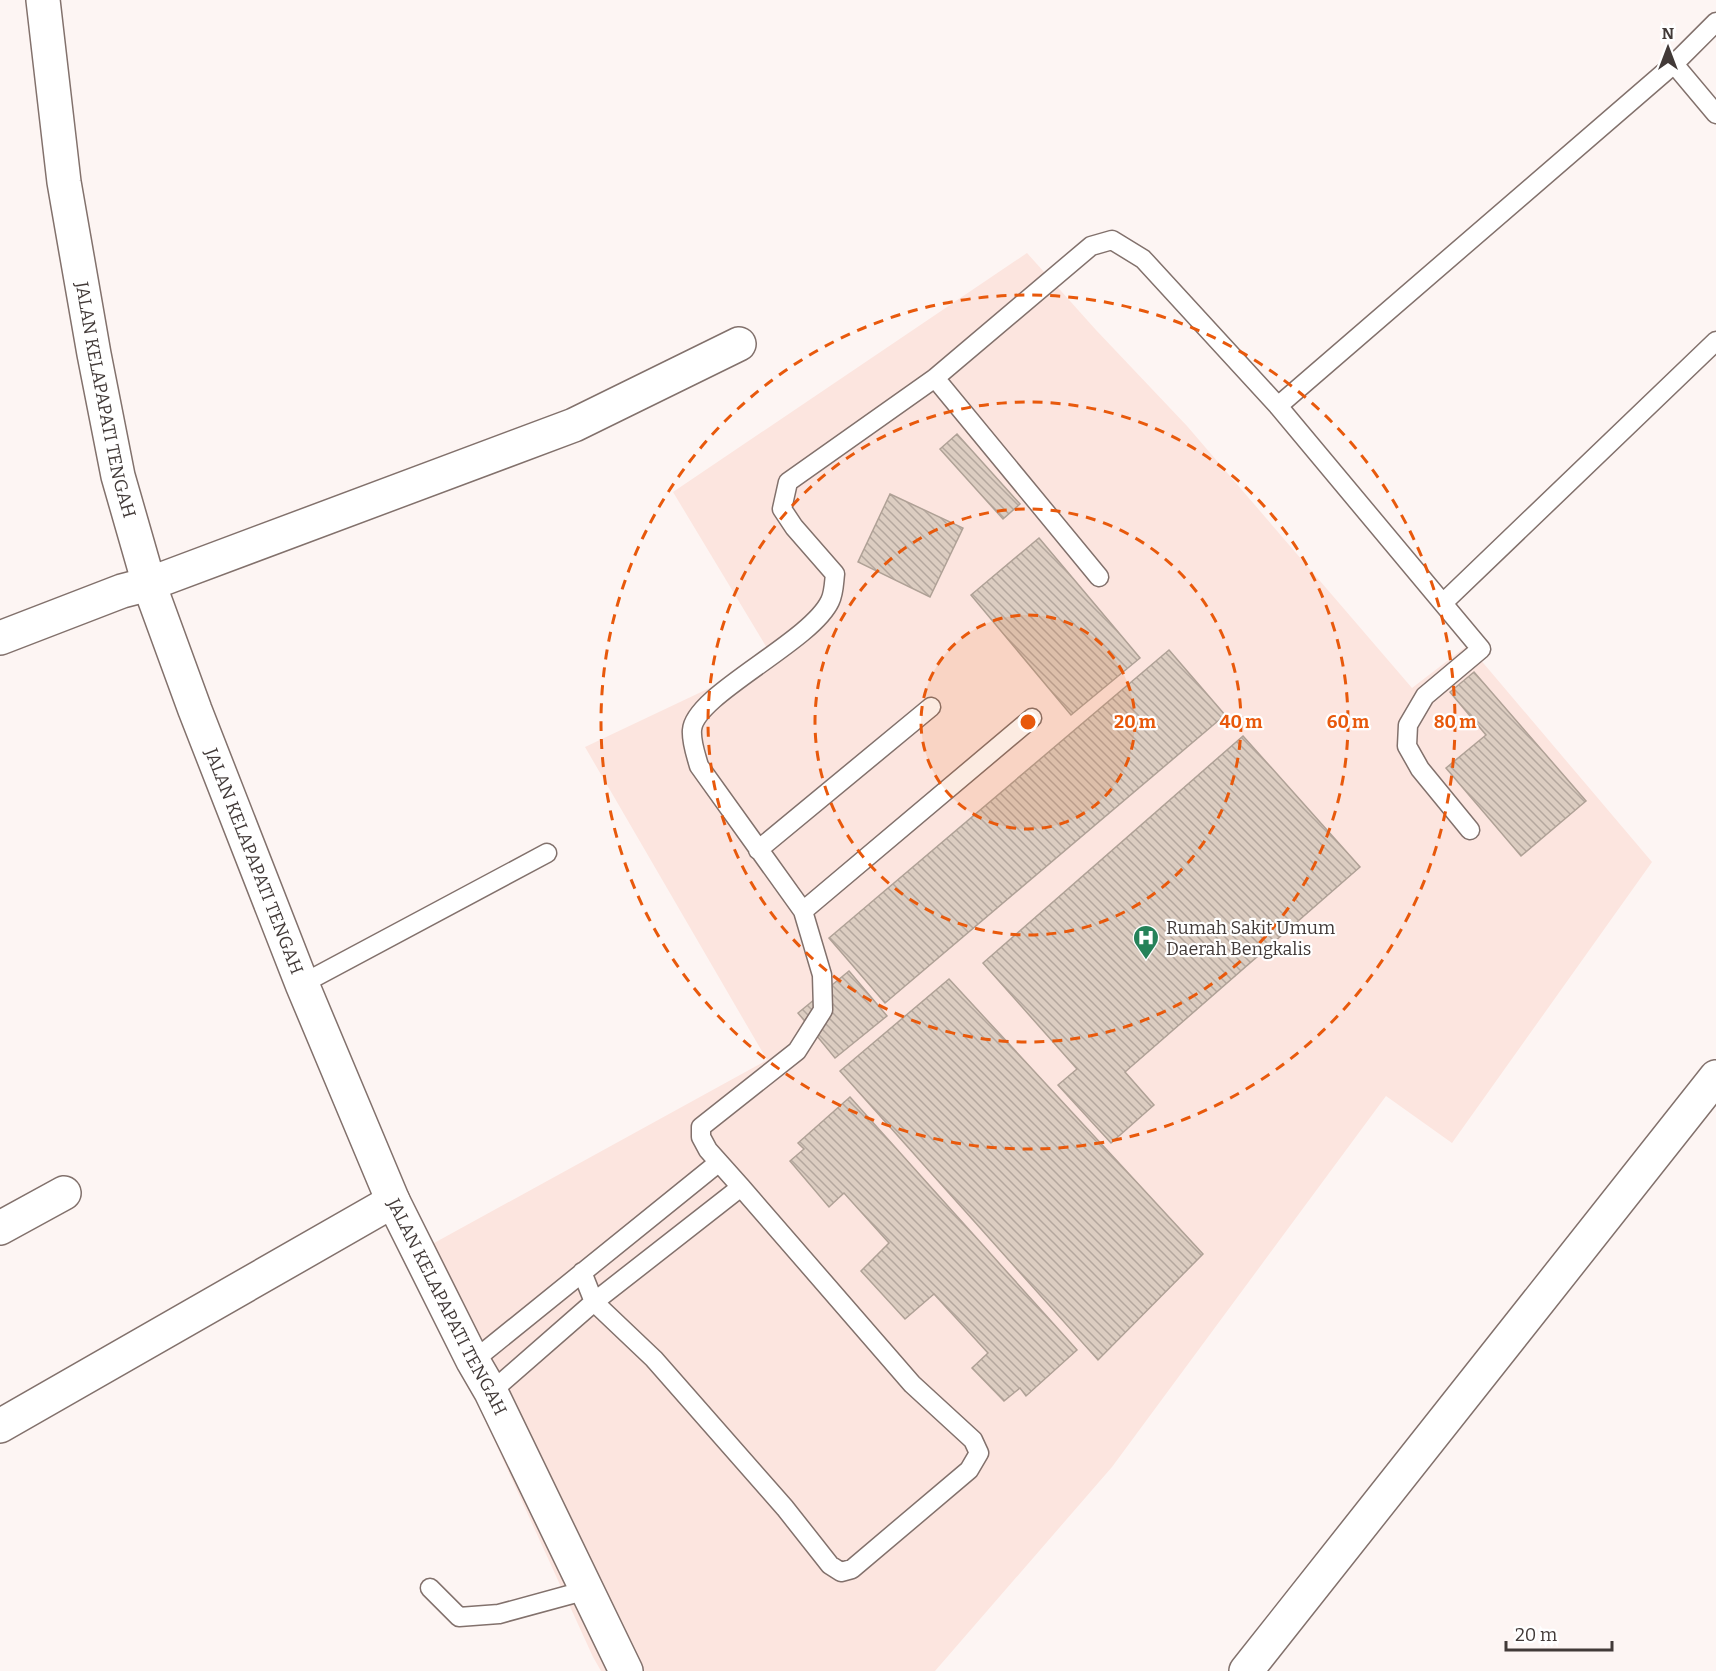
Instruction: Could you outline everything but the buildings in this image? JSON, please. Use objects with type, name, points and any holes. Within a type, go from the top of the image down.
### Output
[{"type":"street","name":"JALAN KELAPAPATI TENGAH","points":[[43,0],[64,182],[94,354],[118,476],[149,584],[195,710],[302,984],[393,1201],[473,1361],[491,1392],[626,1671]]},
{"type":"street","points":[[0,638],[574,424],[738,344]]},
{"type":"street","points":[[1246,1671],[1716,1077]]},
{"type":"street","points":[[0,1228],[64,1193]]},
{"type":"street","points":[[0,1426],[393,1201]]},
{"type":"lane","points":[[1278,406],[1674,64],[1716,22]]},
{"type":"lane","points":[[1674,64],[1716,114]]},
{"type":"lane","points":[[582,1272],[594,1302],[654,1359],[785,1508],[830,1565],[841,1572],[852,1569],[969,1470],[979,1453],[974,1440],[912,1384],[718,1163],[700,1137],[701,1127],[797,1051],[823,1010],[822,975],[803,911],[699,766],[694,749],[692,728],[704,707],[817,621],[831,600],[835,574],[794,527],[782,509],[788,482],[935,378],[1091,246],[1112,240],[1143,260],[1278,406],[1481,649],[1425,696],[1408,725],[1407,746],[1420,769],[1470,830]]},
{"type":"lane","points":[[1443,603],[1716,340]]},
{"type":"lane","points":[[935,378],[1099,577]]},
{"type":"lane","points":[[758,850],[931,707]]},
{"type":"lane","points":[[803,911],[1032,718]]},
{"type":"lane","points":[[302,984],[547,853]]},
{"type":"lane","points":[[473,1361],[718,1163]]},
{"type":"lane","points":[[491,1392],[594,1302],[741,1187]]},
{"type":"lane","points":[[430,1588],[459,1617],[499,1614],[587,1590]]},
{"type":"shaded area","name":"Rumah Sakit Umum Daerah Bengkalis","points":[[1027,253],[1187,426],[1412,688],[1468,645],[1652,862],[1452,1143],[1386,1096],[1112,1467],[935,1671],[601,1671],[473,1394],[405,1259],[767,1060],[585,747],[773,658],[673,492]]},
{"type":"place","name":"Rumah Sakit Umum Daerah Bengkalis","points":[[1146,961]]}]
